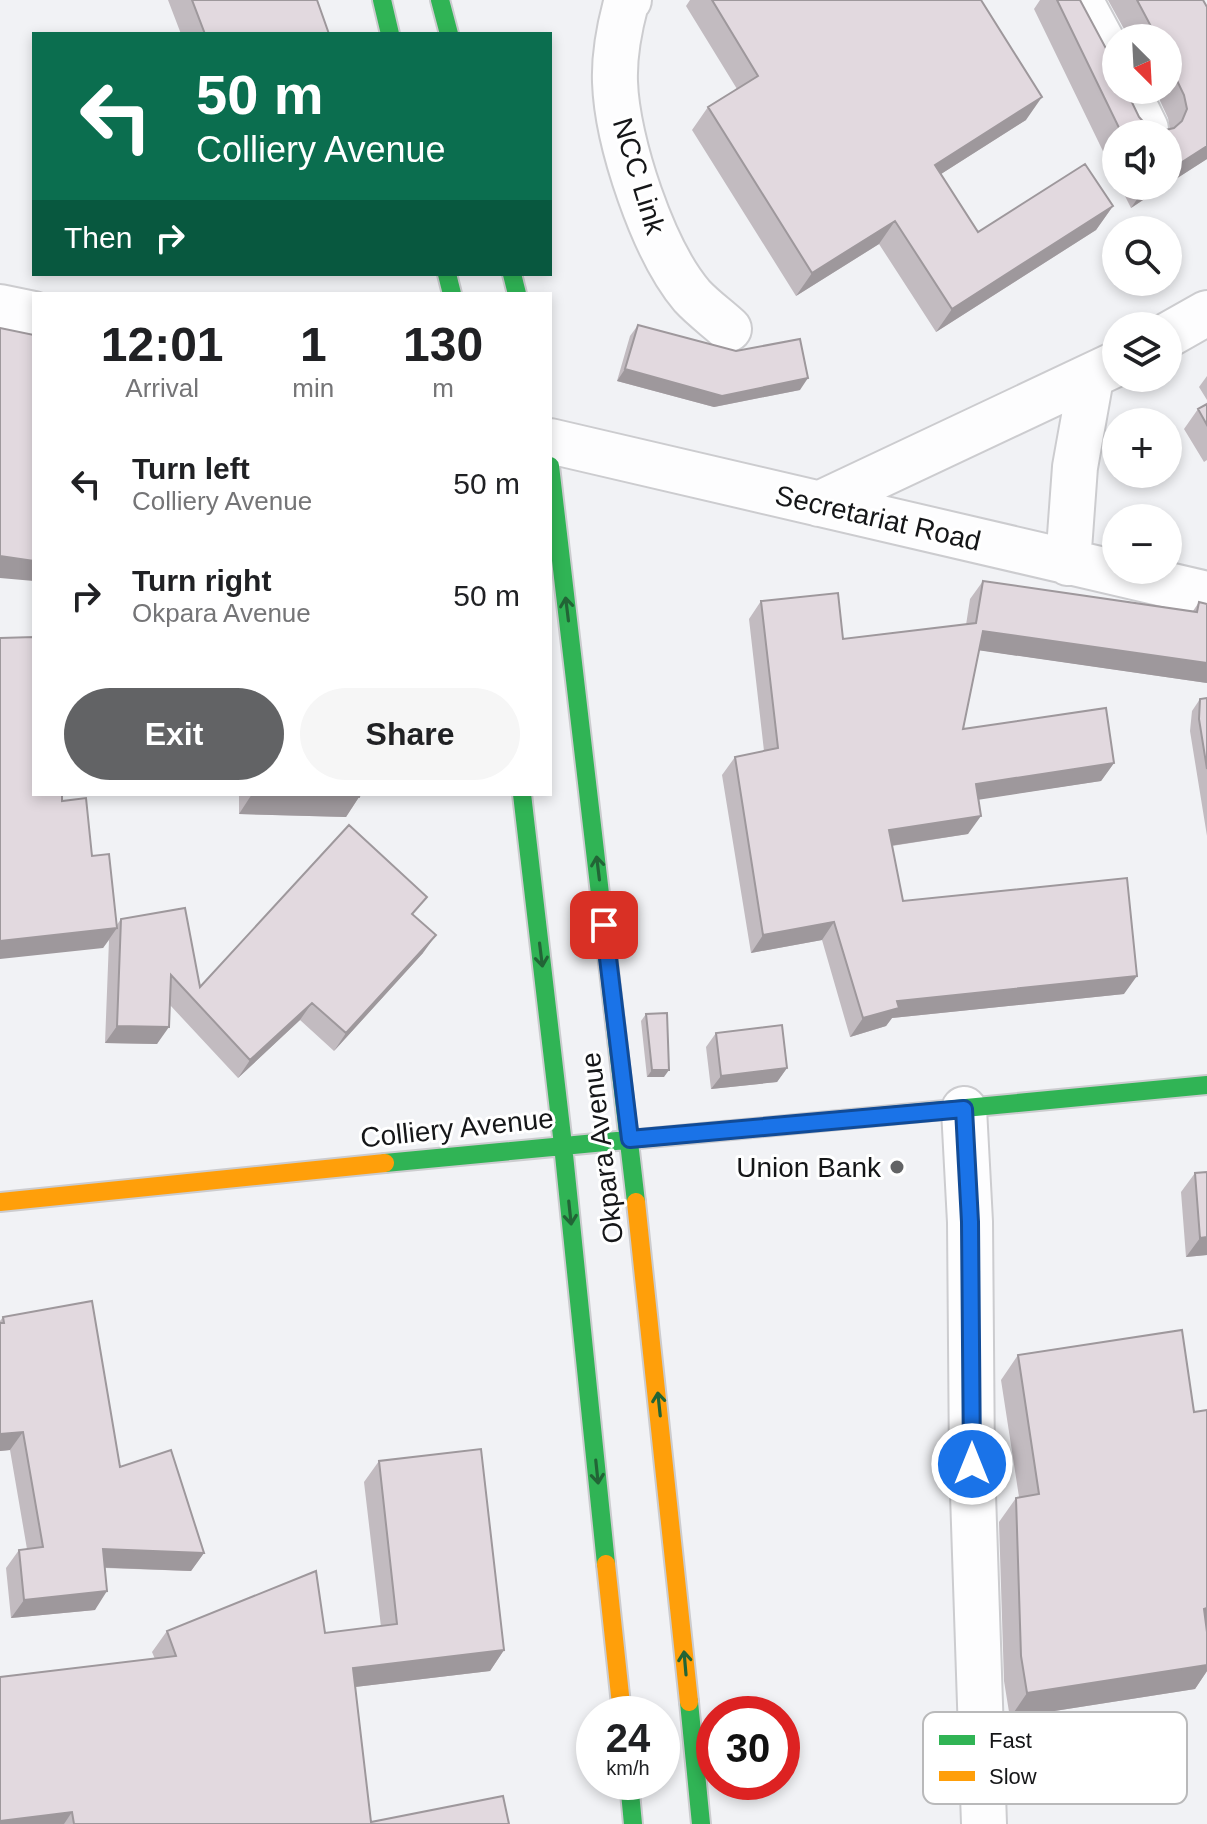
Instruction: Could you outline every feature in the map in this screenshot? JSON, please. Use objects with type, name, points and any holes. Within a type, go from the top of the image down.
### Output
[{"type":"main road","points":[[382,0],[390,32]]},
{"type":"main road","points":[[440,0],[448,32]]},
{"type":"main road","name":"Okpara Avenue","points":[[552,483],[630,1139],[701,1824]]},
{"type":"main road","name":"Okpara Avenue","points":[[522,796],[563,1145],[620,1696]]},
{"type":"main road","name":"Colliery Avenue","points":[[0,1202],[563,1145],[1207,1085]]},
{"type":"main road","points":[[631,1800],[633,1824]]},
{"type":"street","points":[[1080,0],[1102,41]]},
{"type":"street","name":"NCC Link","points":[[623,1],[615,83],[620,122],[637,188],[659,242],[691,295],[729,329]]},
{"type":"street","points":[[0,307],[32,314]]},
{"type":"street","points":[[1182,327],[1207,313]]},
{"type":"street","points":[[819,504],[1102,372]]},
{"type":"street","points":[[1068,563],[1075,467],[1102,378]]},
{"type":"street","name":"Secretariat Road","points":[[552,441],[1207,594]]},
{"type":"street","points":[[964,1109],[970,1222],[972,1464],[980,1712]]},
{"type":"street","points":[[983,1804],[984,1824]]},
{"type":"building","points":[[192,0],[317,0],[328,32],[204,32]]},
{"type":"building","points":[[712,0],[981,0],[1042,97],[935,165],[978,232],[1085,164],[1102,190],[1102,200],[1109,200],[1113,206],[952,309],[895,221],[812,273],[708,107],[758,76]]},
{"type":"building","points":[[1057,0],[1080,0],[1102,41],[1102,93]]},
{"type":"building","points":[[1137,0],[1203,0],[1207,7],[1207,146],[1182,162],[1182,121],[1187,109],[1182,91],[1182,24],[1150,24]]},
{"type":"building","points":[[1107,104],[1133,104],[1142,120],[1115,120]]},
{"type":"building","points":[[638,325],[736,351],[800,339],[808,378],[722,396],[625,369]]},
{"type":"building","points":[[0,328],[32,335],[32,561],[0,556]]},
{"type":"building","points":[[1207,404],[1207,425],[1198,409]]},
{"type":"building","points":[[983,581],[1197,612],[1199,602],[1207,604],[1207,663],[983,631],[963,729],[1106,708],[1114,763],[976,784],[981,816],[889,830],[903,901],[1127,878],[1137,976],[897,1001],[899,1008],[863,1018],[834,922],[763,935],[735,757],[778,748],[761,601],[838,593],[843,639],[976,623]]},
{"type":"building","points":[[32,637],[32,796],[62,796],[62,801],[86,798],[92,856],[109,854],[117,928],[0,941],[0,638]]},
{"type":"building","points":[[1207,698],[1207,769],[1199,719],[1200,699]]},
{"type":"building","points":[[349,825],[427,897],[412,914],[436,935],[346,1033],[312,1003],[250,1060],[171,975],[169,1027],[117,1026],[121,919],[185,908],[200,987]]},
{"type":"building","points":[[667,1013],[669,1070],[652,1070],[646,1014]]},
{"type":"building","points":[[782,1025],[787,1068],[721,1076],[716,1033]]},
{"type":"building","points":[[1207,1172],[1207,1237],[1200,1238],[1195,1173]]},
{"type":"building","points":[[92,1301],[120,1467],[171,1450],[204,1553],[103,1549],[107,1591],[24,1600],[19,1550],[43,1547],[23,1432],[0,1434],[0,1323],[4,1323],[3,1317]]},
{"type":"building","points":[[1182,1330],[1194,1412],[1207,1410],[1207,1608],[1204,1609],[1207,1665],[1027,1693],[1021,1656],[1016,1498],[1039,1494],[1018,1355]]},
{"type":"building","points":[[481,1449],[504,1650],[353,1668],[371,1822],[503,1796],[509,1824],[74,1824],[72,1812],[0,1821],[0,1677],[176,1656],[167,1631],[316,1571],[325,1633],[397,1624],[379,1461]]},
{"type":"traffic: fast","points":[[382,0],[390,32]]},
{"type":"traffic: fast","points":[[440,0],[448,32]]},
{"type":"traffic: fast","points":[[448,276],[452,292]]},
{"type":"traffic: fast","points":[[512,276],[516,292]]},
{"type":"traffic: fast","points":[[552,483],[636,1202]]},
{"type":"traffic: fast","points":[[522,796],[563,1145],[606,1564]]},
{"type":"traffic: fast","points":[[385,1163],[1207,1085]]},
{"type":"traffic: fast","points":[[689,1702],[701,1824]]},
{"type":"traffic: fast","points":[[631,1800],[633,1824]]},
{"type":"traffic: slow","points":[[0,1202],[385,1163]]},
{"type":"traffic: slow","points":[[636,1202],[689,1702]]},
{"type":"traffic: slow","points":[[606,1564],[620,1696]]},
{"type":"place","name":"Union Bank","points":[[897,1167]]},
{"type":"route","points":[[604,925],[630,1139],[964,1109],[970,1222],[972,1464]]}]
